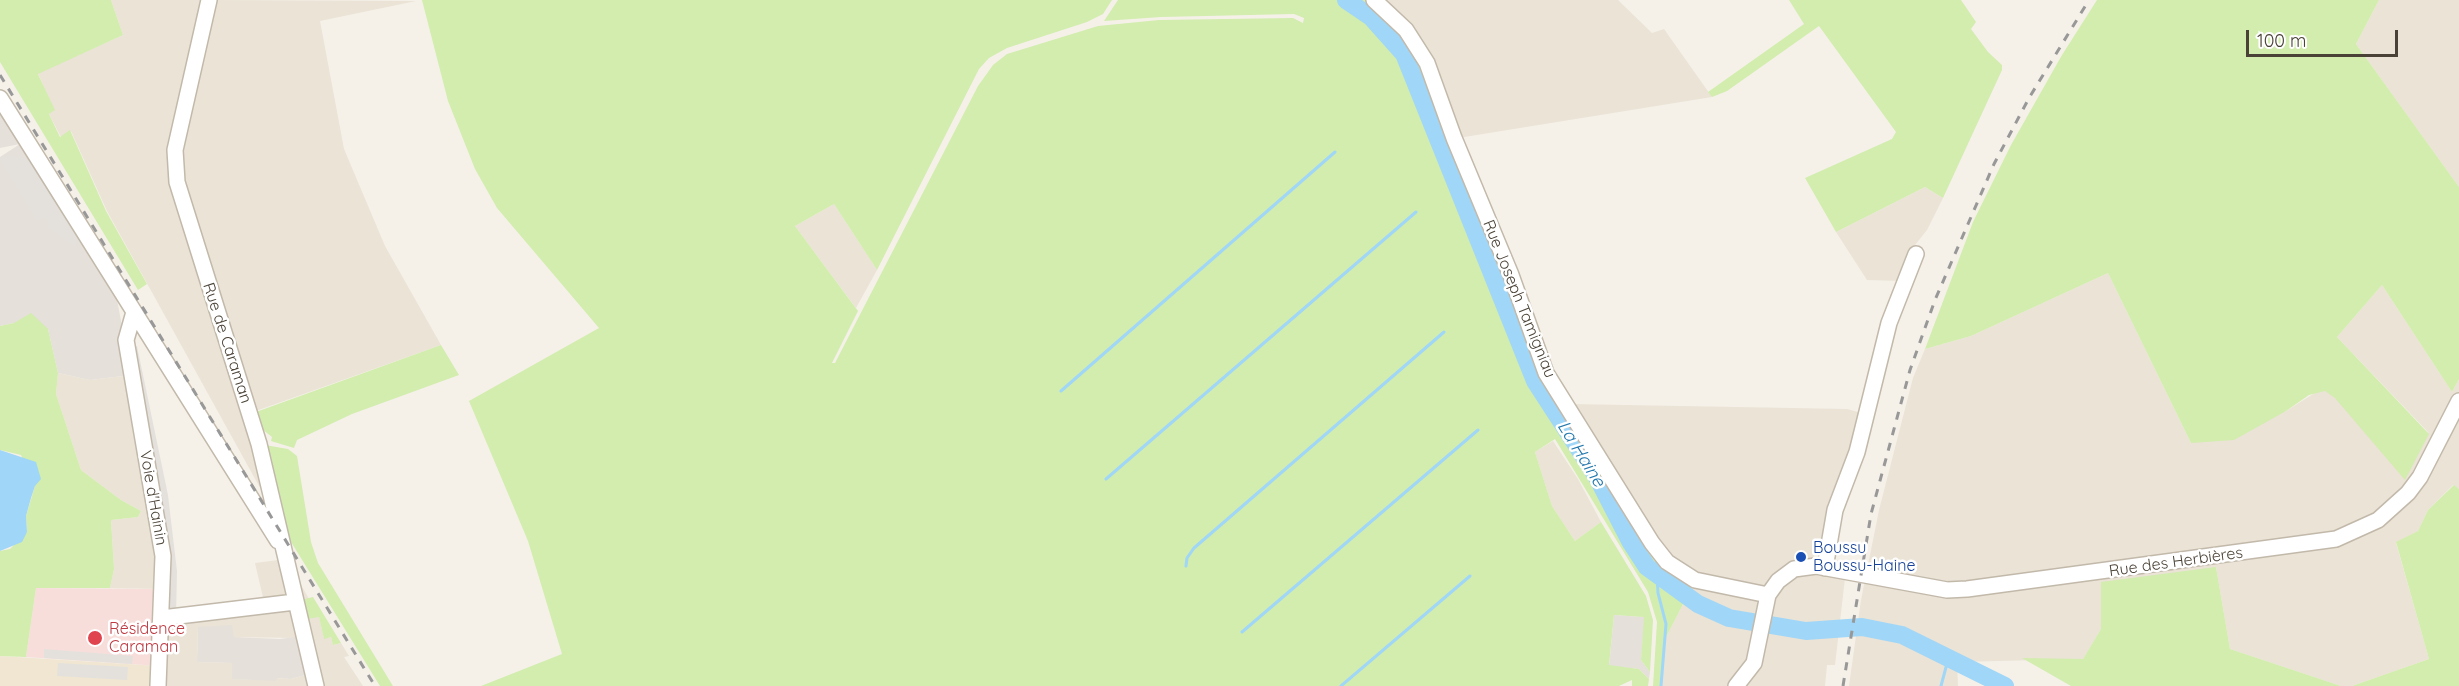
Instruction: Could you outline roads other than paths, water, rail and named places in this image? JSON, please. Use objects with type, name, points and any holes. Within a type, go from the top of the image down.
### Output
[{"type":"street","name":"Rue de Caraman","points":[[209,0],[175,150],[177,182],[259,444],[316,686]]},
{"type":"street","name":"Rue Joseph Tamigniau","points":[[1374,0],[1396,18],[1422,54],[1511,275],[1546,373],[1652,543],[1667,562],[1695,580],[1766,602]]},
{"type":"street","points":[[0,98],[284,551]]},
{"type":"street","points":[[1737,686],[1754,663],[1766,602],[1778,582],[1794,569],[1807,565],[1825,568],[1835,510],[1857,452],[1889,323],[1916,254]]},
{"type":"street","name":"Voie d'Hainin","points":[[134,312],[126,340],[163,556],[158,686]]},
{"type":"street","name":"Rue des Herbières","points":[[1825,568],[1947,590],[1967,589],[2336,539],[2378,520],[2408,493],[2420,477],[2459,400]]},
{"type":"street","points":[[162,618],[295,602]]},
{"type":"water","points":[[0,450],[36,462],[41,479],[35,486],[31,498],[26,516],[27,532],[22,542],[0,551]]},
{"type":"waterway","name":"La Haine","points":[[1346,0],[1371,17],[1404,54],[1535,381],[1596,475],[1630,541],[1647,567],[1698,604],[1729,618],[1806,631],[1862,627],[1902,635],[2005,686]]},
{"type":"waterway","points":[[1061,391],[1335,152]]},
{"type":"waterway","points":[[1106,479],[1416,212]]},
{"type":"waterway","points":[[1186,566],[1187,558],[1194,548],[1444,332]]},
{"type":"waterway","points":[[1242,632],[1478,430]]},
{"type":"waterway","points":[[1657,575],[1658,593],[1666,624],[1661,686]]},
{"type":"waterway","points":[[1341,686],[1470,576]]},
{"type":"waterway","points":[[1941,686],[1949,656]]},
{"type":"railway","points":[[1843,686],[1871,514],[1910,370],[1935,300],[1994,164],[2029,98],[2089,0]]},
{"type":"railway","points":[[0,75],[375,686]]},
{"type":"place","name":"Boussu Boussu-Haine","points":[[1801,557]]},
{"type":"place","name":"Résidence Caraman","points":[[95,638]]}]
